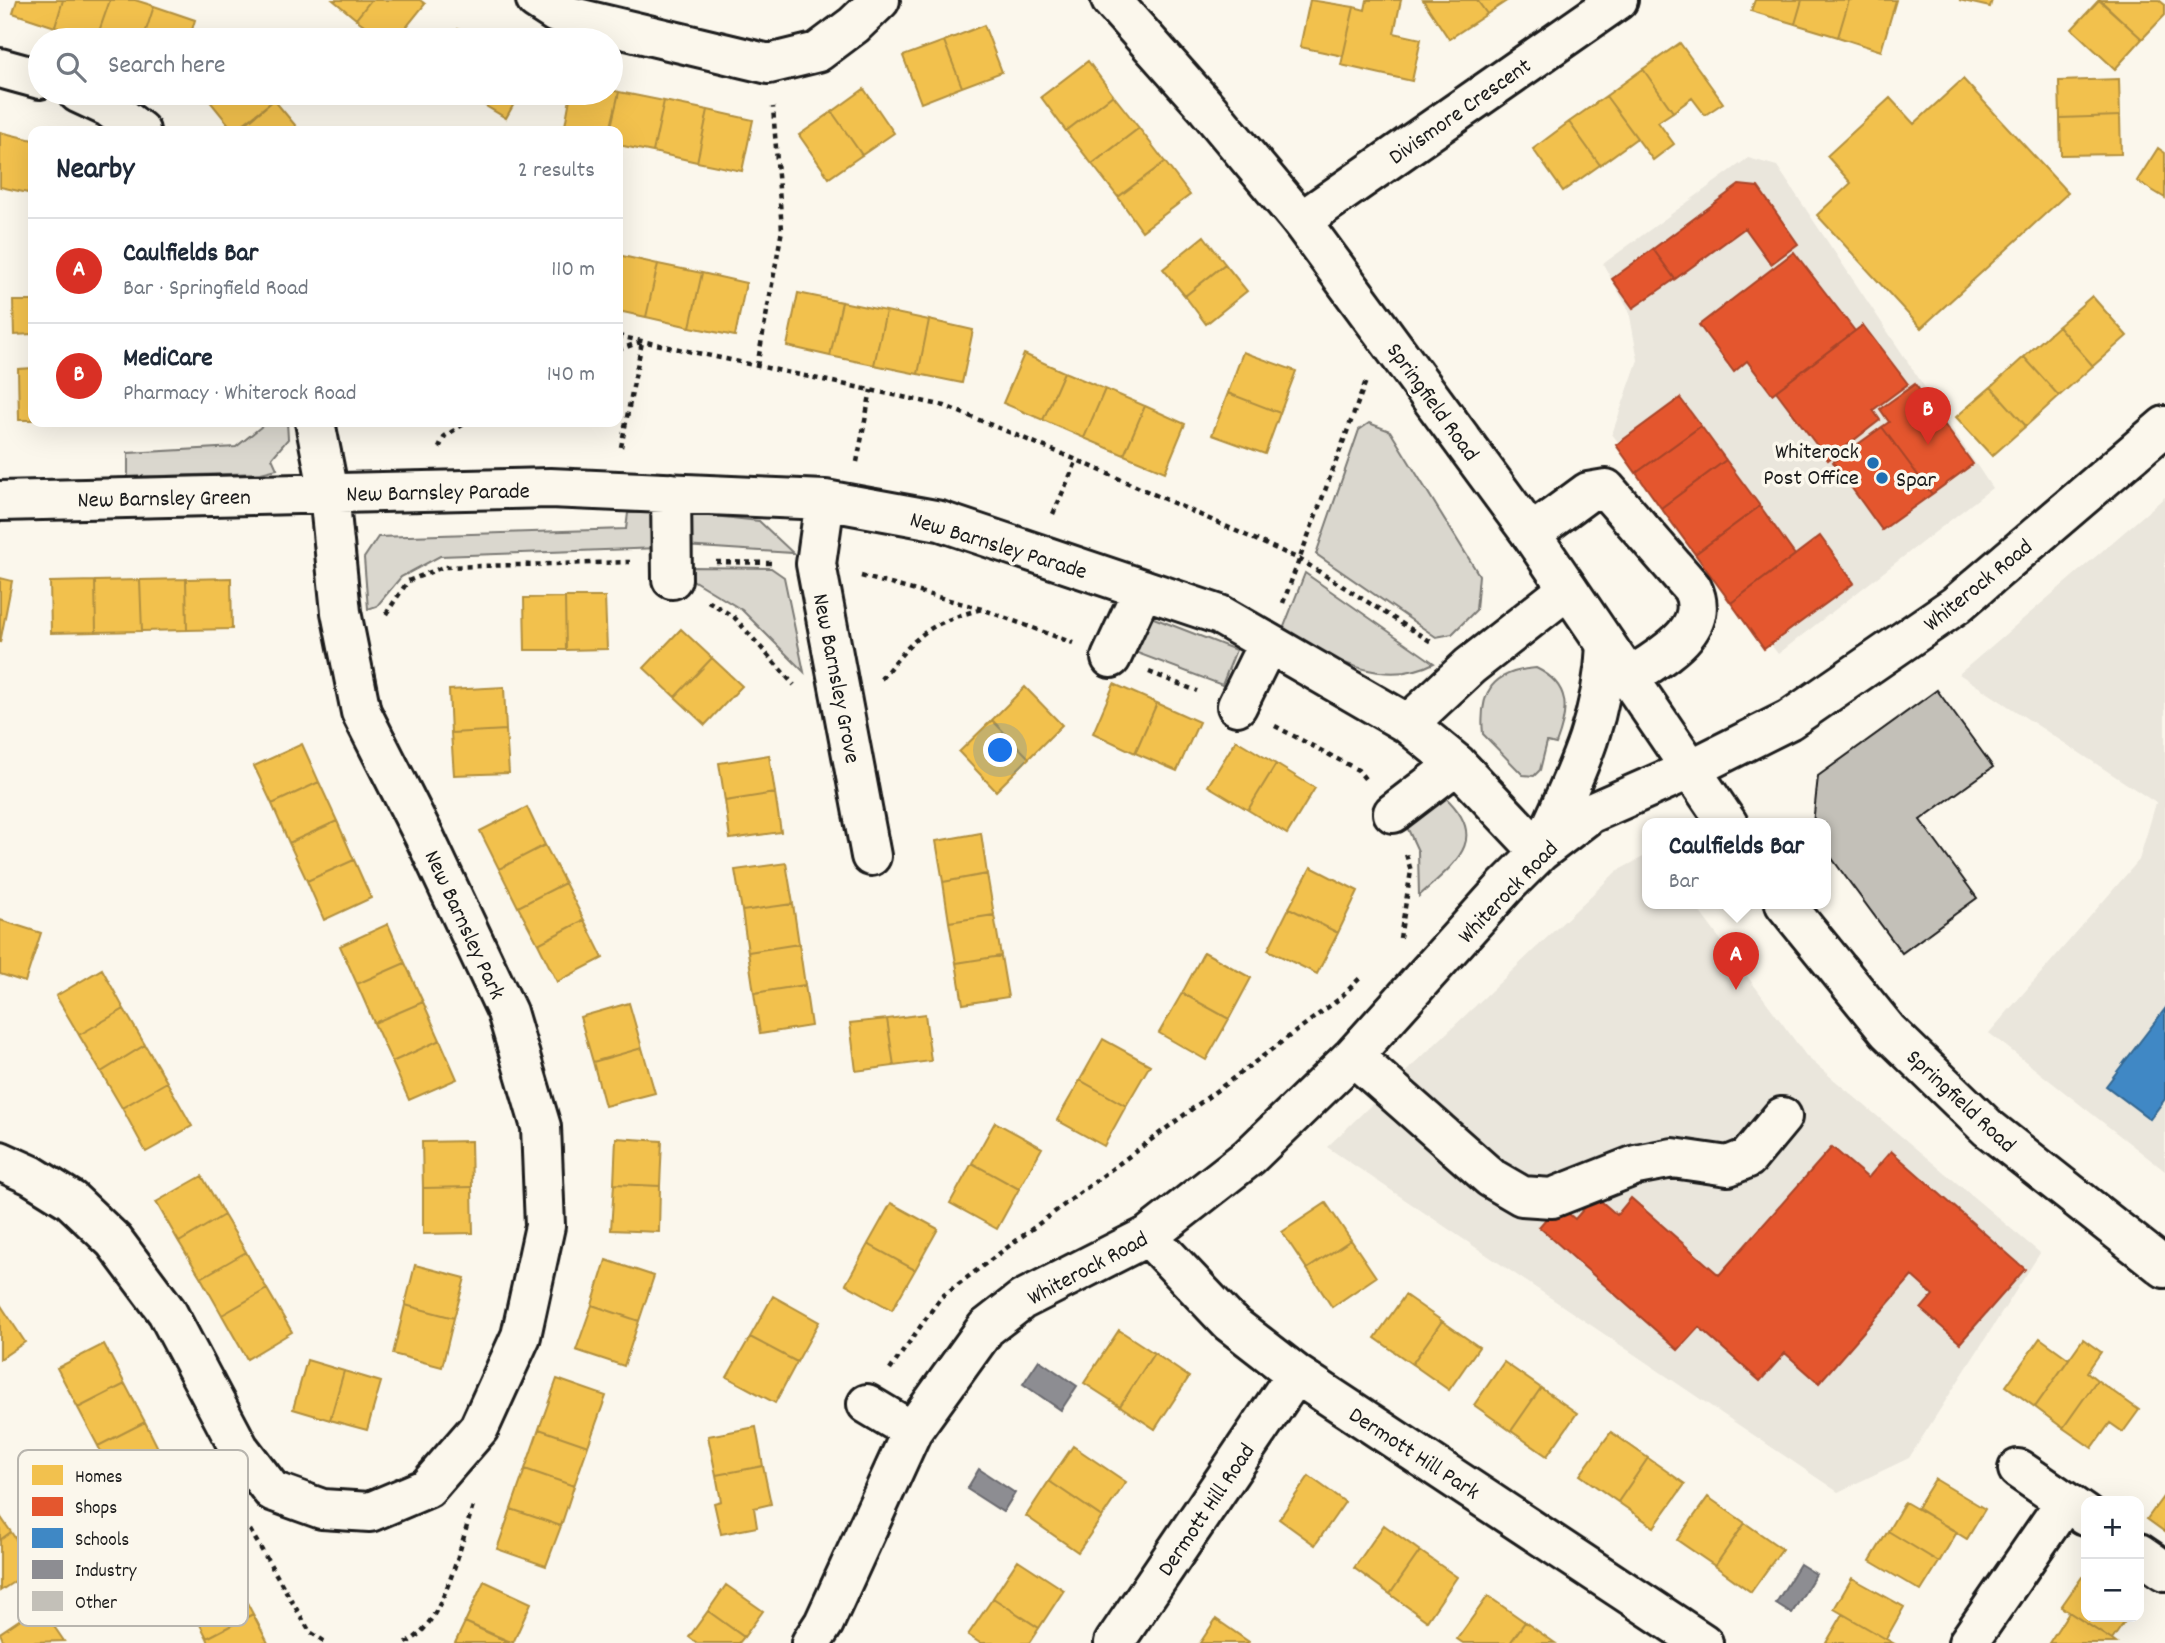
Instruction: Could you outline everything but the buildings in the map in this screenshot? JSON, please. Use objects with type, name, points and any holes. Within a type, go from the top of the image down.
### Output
[{"type":"main road","points":[[536,0],[556,13],[619,28]]},
{"type":"main road","points":[[623,29],[769,64],[818,52],[855,25],[880,0]]},
{"type":"main road","name":"Springfield Road","points":[[1111,0],[1207,107],[1301,221],[1531,534],[1724,818]]},
{"type":"main road","name":"Divismore Crescent","points":[[1301,221],[1618,0]]},
{"type":"main road","points":[[0,68],[28,76]]},
{"type":"main road","points":[[104,105],[133,126]]},
{"type":"main road","name":"Whiterock Road","points":[[811,1643],[824,1623],[912,1431],[986,1328],[1023,1300],[1148,1236],[1248,1157],[1353,1056],[1540,852],[1591,813],[1691,769],[1789,720],[1956,605],[2165,426]]},
{"type":"main road","name":"New Barnsley Park","points":[[248,1460],[272,1491],[322,1509],[370,1512],[427,1488],[479,1428],[521,1336],[545,1226],[541,1127],[507,1012],[361,712],[341,612],[329,493],[317,427]]},
{"type":"main road","name":"New Barnsley Parade","points":[[329,493],[550,488],[825,500],[940,521],[1220,615],[1408,724],[1457,764],[1540,852]]},
{"type":"main road","points":[[1531,534],[1588,492],[1606,489],[1692,589],[1698,601],[1698,614],[1691,629],[1629,678]]},
{"type":"main road","name":"New Barnsley Green","points":[[0,501],[329,493]]},
{"type":"main road","points":[[671,493],[672,570]]},
{"type":"main road","name":"New Barnsley Grove","points":[[825,500],[816,564],[871,856]]},
{"type":"main road","points":[[1111,658],[1143,589]]},
{"type":"main road","points":[[1408,724],[1470,666],[1568,589]]},
{"type":"main road","points":[[1237,706],[1268,643]]},
{"type":"main road","points":[[1540,852],[1597,718],[1605,682],[1606,645]]},
{"type":"main road","points":[[1393,813],[1457,764]]},
{"type":"main road","name":"Springfield Road","points":[[1789,909],[1888,1031],[1988,1128],[2165,1268]]},
{"type":"main road","points":[[1353,1056],[1491,1178],[1522,1196],[1552,1198],[1636,1165],[1673,1158],[1728,1166],[1748,1158],[1782,1117]]},
{"type":"main road","name":"New Barnsley Park","points":[[0,1161],[32,1175],[71,1200],[114,1241],[167,1312],[241,1450]]},
{"type":"main road","name":"Dermott Hill Park","points":[[1148,1236],[1229,1321],[1296,1374],[1703,1643]]},
{"type":"main road","name":"Dermott Hill Road","points":[[1114,1643],[1296,1374]]},
{"type":"main road","points":[[867,1404],[912,1431]]},
{"type":"main road","points":[[1968,1643],[2076,1509],[2018,1469]]},
{"type":"main road","points":[[2144,1556],[2165,1571]]},
{"type":"path","points":[[757,366],[782,230],[769,64]]},
{"type":"path","points":[[1268,643],[1385,334]]},
{"type":"path","points":[[623,337],[945,406],[1077,460],[1299,559],[1470,666]]},
{"type":"path","points":[[623,348],[642,342]]},
{"type":"path","points":[[624,433],[642,342]]},
{"type":"path","points":[[860,448],[871,390]]},
{"type":"path","points":[[1060,497],[1077,460]]},
{"type":"path","points":[[350,658],[382,621],[408,581],[443,567],[672,570],[816,564],[982,609],[1111,658],[1237,706],[1358,770],[1393,813],[1411,871],[1400,939]]},
{"type":"path","points":[[672,570],[733,617],[793,684],[845,718],[913,639],[943,620],[982,609]]},
{"type":"path","points":[[1391,948],[1408,930]]},
{"type":"path","points":[[867,1404],[941,1297],[1339,999],[1365,973]]},
{"type":"path","points":[[406,1643],[416,1638],[437,1612],[477,1494]]},
{"type":"path","points":[[248,1527],[310,1632],[327,1643]]},
{"type":"shaded area","points":[[1748,158],[1777,166],[1992,488],[1778,654],[1612,434],[1638,360],[1629,311],[1603,264]]},
{"type":"shaded area","points":[[1369,423],[1390,431],[1479,575],[1476,610],[1452,634],[1436,637],[1316,554],[1359,430]]},
{"type":"shaded area","points":[[261,427],[287,427],[288,439],[272,458],[277,469],[261,473],[128,477],[128,453],[236,447]]},
{"type":"shaded area","points":[[2165,497],[2165,1171],[1989,1033],[2139,860],[2156,803],[1959,674]]},
{"type":"shaded area","points":[[628,513],[660,513],[660,548],[440,556],[401,577],[377,606],[368,609],[364,558],[378,537],[626,529]]},
{"type":"shaded area","points":[[686,513],[759,521],[793,553],[684,546]]},
{"type":"shaded area","points":[[693,567],[771,568],[784,577],[804,672],[742,610],[686,576]]},
{"type":"shaded area","points":[[1305,573],[1434,663],[1395,673],[1355,667],[1282,632]]},
{"type":"shaded area","points":[[1146,615],[1236,650],[1222,685],[1132,651]]},
{"type":"shaded area","points":[[1536,668],[1556,682],[1565,709],[1556,744],[1547,742],[1540,770],[1534,776],[1523,775],[1483,734],[1482,719],[1486,695],[1499,679],[1521,670]]},
{"type":"shaded area","points":[[1445,797],[1459,812],[1465,826],[1466,839],[1455,862],[1419,896],[1418,851],[1407,827]]},
{"type":"shaded area","points":[[1642,858],[1642,909],[1698,909],[1807,1057],[2040,1253],[1909,1458],[1838,1492],[1327,1147],[1617,871]]},
{"type":"place","name":"MediCare","points":[[1928,445]]},
{"type":"place","name":"Whiterock Post Office","points":[[1873,463]]},
{"type":"place","name":"Spar","points":[[1882,478]]},
{"type":"place","name":"Caulfields Bar","points":[[1736,990]]}]
